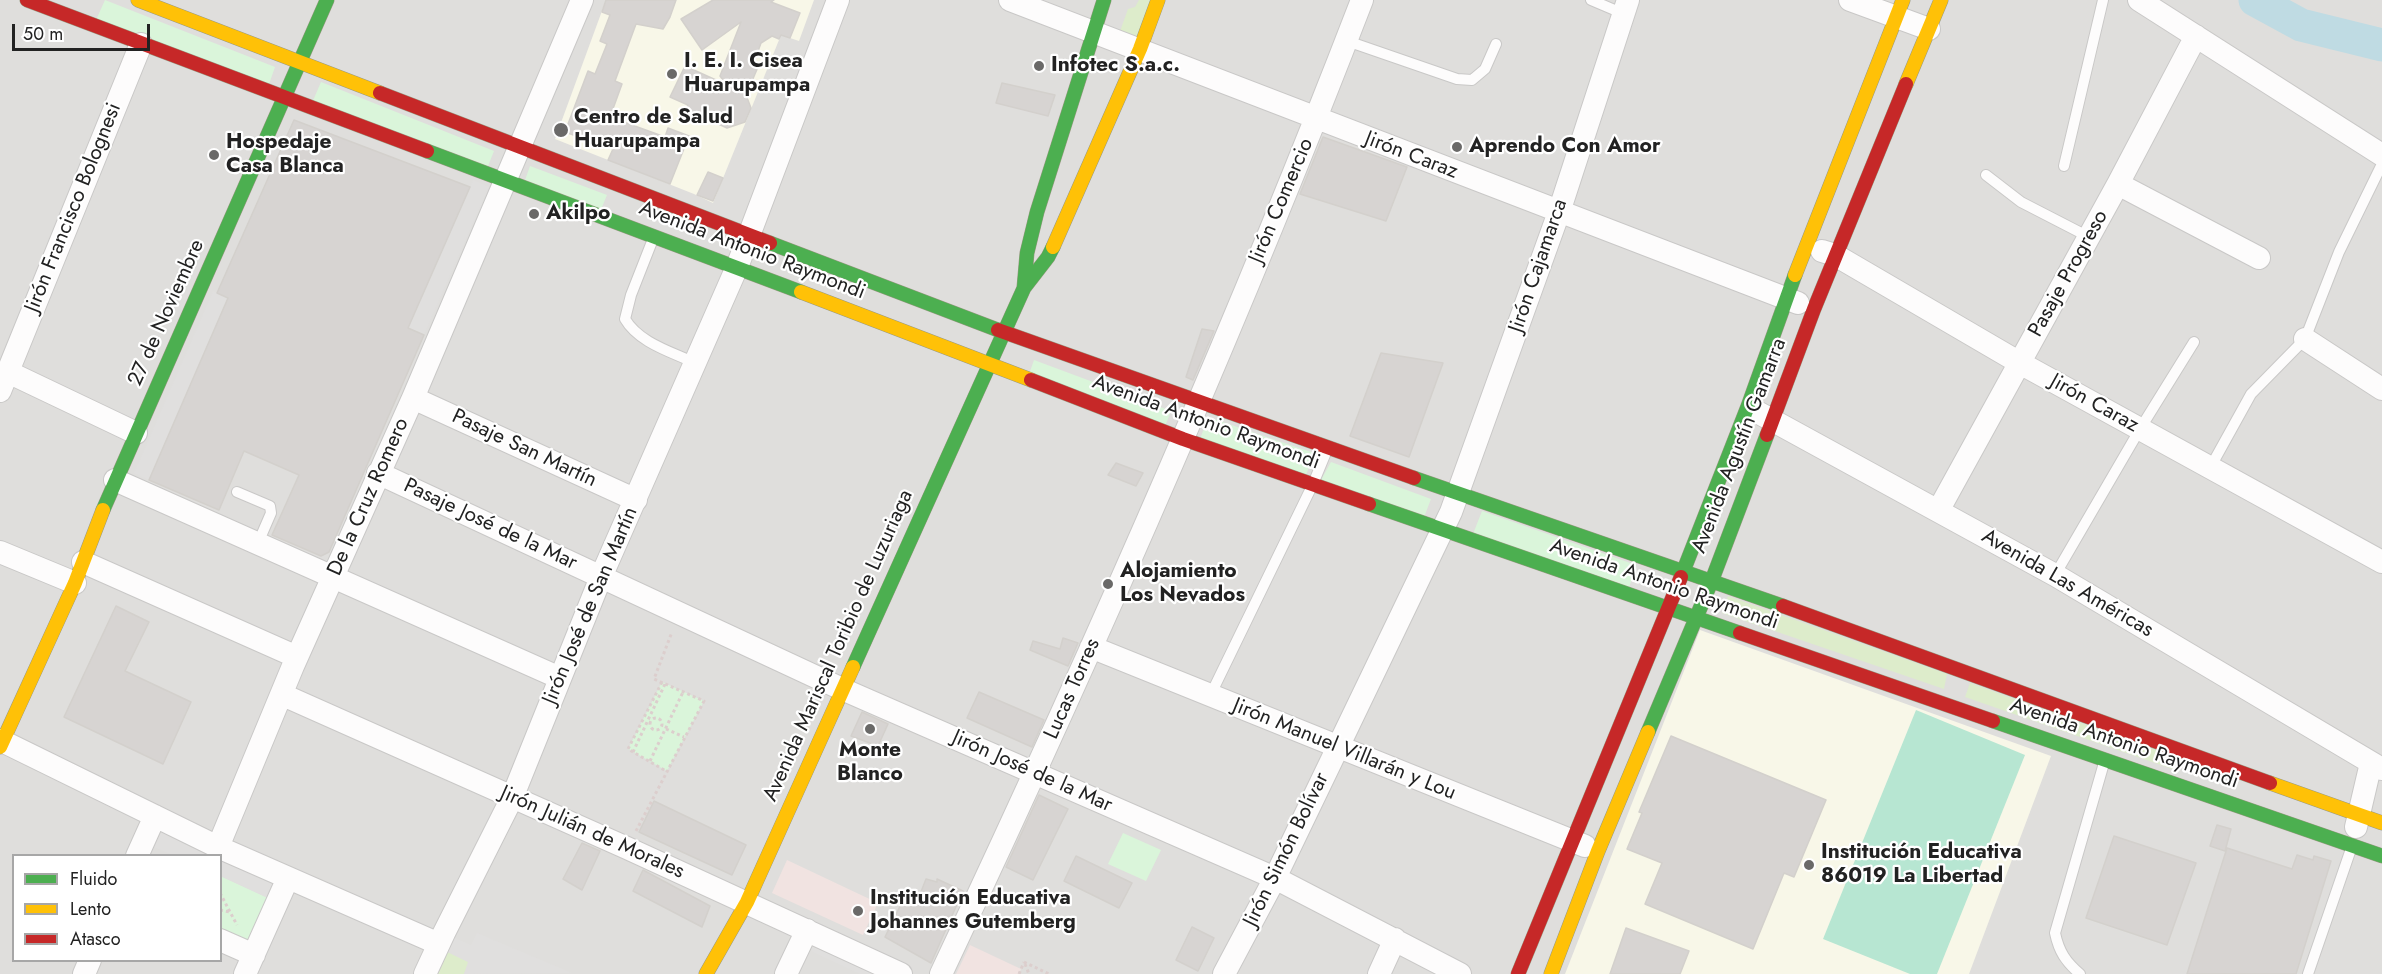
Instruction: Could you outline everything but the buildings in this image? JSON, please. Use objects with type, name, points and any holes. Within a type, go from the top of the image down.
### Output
[{"type":"main road","name":"Avenida Antonio Raymondi","points":[[27,0],[84,16],[141,44],[506,181],[616,203],[749,235],[1005,333],[1458,494],[1684,570],[1960,670],[2352,846],[2382,856]]},
{"type":"main road","name":"Avenida Antonio Raymondi","points":[[138,0],[521,147],[616,203],[654,236],[1183,439],[1668,609],[1952,696],[2104,760],[2193,773],[2359,814],[2382,823]]},
{"type":"main road","name":"27 de Noviembre","points":[[1,743],[79,572],[115,480],[327,0]]},
{"type":"main road","points":[[1024,288],[1027,253],[1037,212],[1104,0]]},
{"type":"main road","points":[[1024,288],[1048,257],[1140,49],[1158,0]]},
{"type":"main road","name":"Avenida Agustín Gamarra","points":[[1551,974],[1598,851],[1712,580],[1835,255],[1941,0]]},
{"type":"main road","name":"Avenida Agustín Gamarra","points":[[1518,974],[1684,570],[1748,406],[1785,298],[1900,9]]},
{"type":"main road","name":"Avenida Mariscal Toribio de Luzuriaga","points":[[706,974],[747,903],[1024,288]]},
{"type":"main road","points":[[1952,696],[1960,670]]},
{"type":"street","name":"De la Cruz Romero","points":[[218,847],[297,657],[413,398],[582,0]]},
{"type":"street","name":"Jirón José de San Martín","points":[[425,974],[513,798],[601,577],[737,267],[838,0]]},
{"type":"street","name":"Jirón Caraz","points":[[1010,0],[1814,309]]},
{"type":"street","name":"Jirón Comercio","points":[[1200,402],[1316,119],[1362,0]]},
{"type":"street","points":[[1850,0],[1900,9],[1929,29]]},
{"type":"street","points":[[2139,0],[2382,155]]},
{"type":"street","name":"Jirón Cajamarca","points":[[1442,530],[1458,494],[1559,212],[1626,7]]},
{"type":"street","name":"Pasaje Progreso","points":[[1938,511],[2118,184],[2196,36]]},
{"type":"street","name":"Jirón Francisco Bolognesi","points":[[136,433],[4,382],[141,44]]},
{"type":"street","points":[[2118,184],[2259,258]]},
{"type":"street","name":"Jirón Caraz","points":[[1806,246],[1835,255],[2020,363],[2382,562]]},
{"type":"street","points":[[2305,339],[2382,389]]},
{"type":"street","name":"Pasaje San Martín","points":[[413,398],[636,500]]},
{"type":"street","name":"Lucas Torres","points":[[940,974],[1035,774],[1200,402]]},
{"type":"street","name":"Avenida Las Américas","points":[[1748,406],[2055,575],[2377,766]]},
{"type":"street","name":"Pasaje José de la Mar","points":[[378,473],[601,577]]},
{"type":"street","points":[[115,480],[560,678]]},
{"type":"street","name":"Jirón Simón Bolívar","points":[[1224,974],[1275,878],[1442,530]]},
{"type":"street","points":[[0,552],[79,572],[297,657]]},
{"type":"street","name":"Jirón José de la Mar","points":[[601,577],[842,689],[1275,878],[1460,974]]},
{"type":"street","name":"Jirón Manuel Villarán y Lou","points":[[1091,647],[1210,697],[1598,851]]},
{"type":"street","name":"Jirón Julián de Morales","points":[[283,695],[627,848],[901,974]]},
{"type":"street","points":[[1,743],[218,847],[439,944]]},
{"type":"street","points":[[2352,846],[2359,814],[2377,766]]},
{"type":"street","points":[[138,854],[155,816]]},
{"type":"street","points":[[222,942],[249,964],[288,878]]},
{"type":"street","points":[[786,974],[807,930]]},
{"type":"street","points":[[1379,974],[1395,939]]},
{"type":"lane","points":[[1591,0],[1626,7]]},
{"type":"lane","points":[[2064,166],[2103,0]]},
{"type":"lane","points":[[1347,41],[1457,79],[1472,80],[1485,69],[1496,44]]},
{"type":"lane","points":[[2210,468],[2251,394],[2305,339],[2339,252],[2382,164]]},
{"type":"lane","points":[[1986,175],[2021,202],[2089,237]]},
{"type":"lane","points":[[654,236],[631,295],[625,320],[632,330],[642,337],[695,363]]},
{"type":"lane","points":[[2055,575],[2140,429],[2194,342]]},
{"type":"lane","points":[[1210,697],[1313,484],[1328,447]]},
{"type":"lane","points":[[237,492],[270,506],[271,513],[258,543]]},
{"type":"lane","points":[[2080,974],[2067,963],[2058,949],[2055,933],[2104,760]]},
{"type":"lane","points":[[2308,974],[2352,846]]},
{"type":"path","points":[[627,848],[704,701],[654,679],[680,612]]},
{"type":"path","points":[[663,683],[628,749],[666,771]]},
{"type":"path","points":[[650,761],[683,692]]},
{"type":"path","points":[[657,717],[662,724],[660,729],[653,730],[650,725],[657,717]]},
{"type":"path","points":[[666,729],[684,737]]},
{"type":"path","points":[[222,897],[230,912],[222,910]]},
{"type":"path","points":[[1019,974],[1024,962]]},
{"type":"path","points":[[1024,962],[1029,974]]},
{"type":"path","points":[[1024,962],[1049,974]]},
{"type":"shaded area","points":[[0,0],[2382,0],[2382,974],[0,974]]},
{"type":"shaded area","name":"I. E. I. Cisea Huarupampa","points":[[606,0],[814,0],[799,41],[781,35],[713,203],[555,139]]},
{"type":"shaded area","points":[[473,180],[489,187],[424,335],[408,328]]},
{"type":"shaded area","points":[[213,291],[228,298],[149,480],[134,473]]},
{"type":"shaded area","name":"Institución Educativa 86019 La Libertad","points":[[1700,630],[2051,756],[1969,974],[1565,974]]},
{"type":"shaded area","points":[[158,828],[215,854],[171,854],[149,845]]},
{"type":"shaded area","points":[[222,857],[275,882],[270,899],[222,876]]},
{"type":"shaded area","points":[[787,860],[878,903],[863,935],[772,893]]},
{"type":"shaded area","points":[[444,933],[471,945],[477,933],[572,973],[464,974],[468,962],[437,947]]},
{"type":"shaded area","points":[[815,939],[889,974],[860,974],[811,951]]},
{"type":"shaded area","points":[[970,945],[1021,969],[1019,974],[956,974]]},
{"type":"green space","points":[[105,0],[275,67],[268,87],[96,20]]},
{"type":"green space","points":[[1139,0],[1156,0],[1143,41],[1119,34],[1128,9],[1135,7]]},
{"type":"green space","points":[[321,82],[494,151],[486,171],[312,103]]},
{"type":"green space","points":[[530,166],[607,195],[600,212],[524,183]]},
{"type":"green space","points":[[1034,360],[1171,411],[1164,429],[1028,377]]},
{"type":"green space","points":[[1208,417],[1314,453],[1305,478],[1199,442]]},
{"type":"green space","points":[[1331,462],[1431,499],[1423,520],[1321,480]]},
{"type":"green space","points":[[1482,511],[1636,565],[1629,588],[1473,534]]},
{"type":"green space","points":[[1728,596],[1947,674],[1944,689],[1722,613]]},
{"type":"green space","points":[[662,682],[704,701],[667,771],[628,749]]},
{"type":"green space","points":[[1970,683],[2181,759],[2178,771],[1965,697]]},
{"type":"green space","points":[[1916,710],[2025,755],[1937,974],[1910,974],[1823,939]]},
{"type":"green space","points":[[1123,833],[1161,850],[1146,881],[1108,864]]},
{"type":"green space","points":[[222,877],[270,899],[250,948],[222,934]]},
{"type":"green space","points":[[437,947],[469,962],[464,974],[425,974]]},
{"type":"waterway","points":[[2255,0],[2301,25],[2382,45]]},
{"type":"traffic: fast","points":[[103,510],[327,0]]},
{"type":"traffic: fast","points":[[1024,287],[1027,253],[1037,212],[1104,0]]},
{"type":"traffic: fast","points":[[427,151],[801,292]]},
{"type":"traffic: fast","points":[[770,243],[998,330]]},
{"type":"traffic: fast","points":[[853,667],[1024,288],[1053,247]]},
{"type":"traffic: fast","points":[[1681,577],[1748,406],[1795,275]]},
{"type":"traffic: fast","points":[[1648,732],[1712,580],[1767,435]]},
{"type":"traffic: fast","points":[[1414,478],[1783,606]]},
{"type":"traffic: fast","points":[[1369,504],[1740,633]]},
{"type":"traffic: fast","points":[[1993,721],[2382,856]]},
{"type":"traffic: slow","points":[[138,0],[380,93]]},
{"type":"traffic: slow","points":[[1053,247],[1140,49],[1158,0]]},
{"type":"traffic: slow","points":[[1795,275],[1903,0]]},
{"type":"traffic: slow","points":[[1906,84],[1941,0]]},
{"type":"traffic: slow","points":[[801,292],[1031,380]]},
{"type":"traffic: slow","points":[[0,747],[75,583],[103,510]]},
{"type":"traffic: slow","points":[[706,974],[747,902],[853,667]]},
{"type":"traffic: slow","points":[[1551,974],[1598,851],[1648,732]]},
{"type":"traffic: slow","points":[[2270,783],[2382,823]]},
{"type":"traffic: jam","points":[[27,0],[427,151]]},
{"type":"traffic: jam","points":[[1767,435],[1814,309],[1906,84]]},
{"type":"traffic: jam","points":[[380,93],[770,243]]},
{"type":"traffic: jam","points":[[998,330],[1414,478]]},
{"type":"traffic: jam","points":[[1031,380],[1183,439],[1369,504]]},
{"type":"traffic: jam","points":[[1518,974],[1681,577]]},
{"type":"traffic: jam","points":[[1783,606],[2270,783]]},
{"type":"traffic: jam","points":[[1740,633],[1993,721]]},
{"type":"place","name":"Infotec S.a.c.","points":[[1039,66]]},
{"type":"place","name":"I. E. I. Cisea Huarupampa","points":[[672,74]]},
{"type":"place","name":"Centro de Salud Huarupampa","points":[[561,130]]},
{"type":"place","name":"Aprendo Con Amor","points":[[1457,147]]},
{"type":"place","name":"Hospedaje Casa Blanca","points":[[214,155]]},
{"type":"place","name":"Akilpo","points":[[534,214]]},
{"type":"place","name":"Alojamiento Los Nevados","points":[[1108,584]]},
{"type":"place","name":"Monte Blanco","points":[[870,729]]},
{"type":"place","name":"Institución Educativa 86019 La Libertad","points":[[1809,865]]},
{"type":"place","name":"Institución Educativa Johannes Gutemberg","points":[[858,911]]}]
